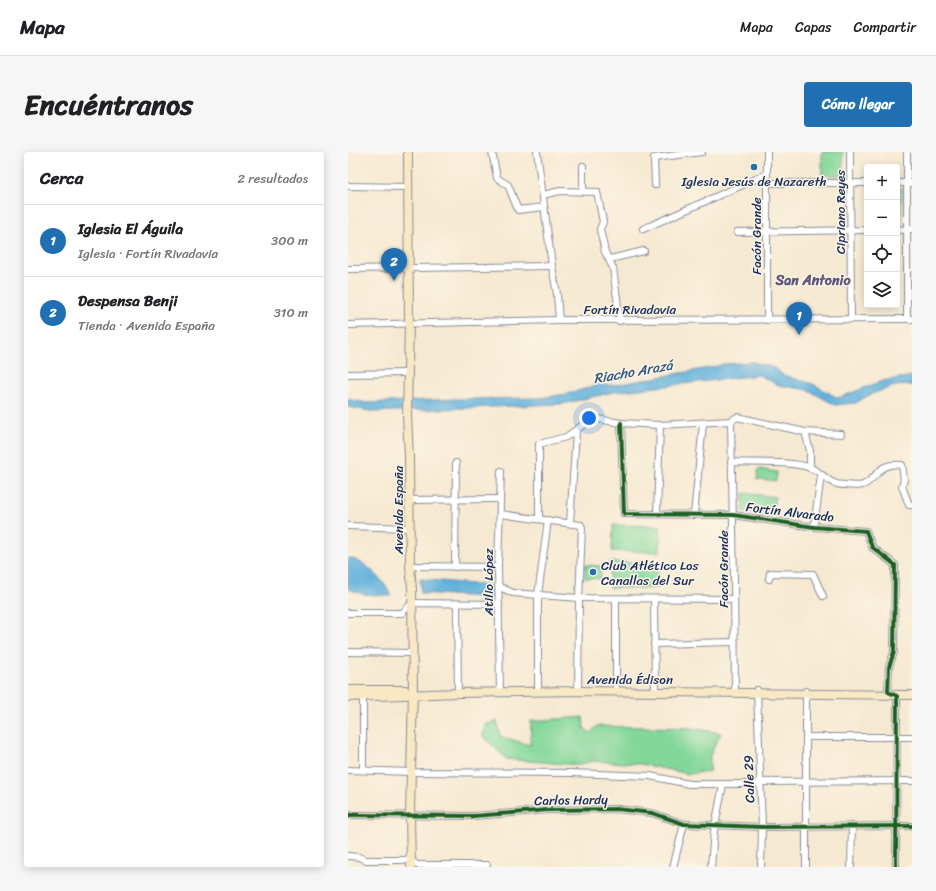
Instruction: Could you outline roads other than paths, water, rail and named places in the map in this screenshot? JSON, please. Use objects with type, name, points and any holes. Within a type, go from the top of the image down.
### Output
[{"type":"main road","name":"Avenida España","points":[[408,152],[409,323],[407,415],[410,566],[412,589],[411,653],[413,692],[410,814],[411,864]]},
{"type":"main road","name":"Avenida Édison","points":[[500,691],[538,688],[578,690],[616,688],[735,690],[897,696],[912,695]]},
{"type":"main road","name":"Avenida Édison","points":[[348,690],[363,693],[655,689]]},
{"type":"main road","name":"Avenida Édison","points":[[806,693],[912,692]]},
{"type":"main road","name":"Avenida Édison","points":[[348,697],[363,693]]},
{"type":"street","points":[[492,152],[497,178],[508,185],[518,210],[544,207]]},
{"type":"street","points":[[537,152],[557,294],[559,320]]},
{"type":"street","points":[[655,185],[654,158],[702,152]]},
{"type":"street","name":"Facón Grande","points":[[767,152],[767,320]]},
{"type":"street","name":"Cipriano Reyes","points":[[850,152],[851,319]]},
{"type":"street","points":[[907,152],[910,229],[910,319]]},
{"type":"street","points":[[583,166],[583,191]]},
{"type":"street","points":[[643,229],[767,174]]},
{"type":"street","points":[[767,183],[864,183]]},
{"type":"street","points":[[348,186],[408,187]]},
{"type":"street","points":[[543,195],[560,191],[597,192],[603,222],[600,229],[605,252],[610,259],[613,268],[620,321]]},
{"type":"street","points":[[900,230],[910,229]]},
{"type":"street","points":[[737,232],[864,230]]},
{"type":"street","points":[[610,259],[644,251]]},
{"type":"street","points":[[348,269],[552,266]]},
{"type":"street","name":"Fortín Rivadavia","points":[[348,325],[559,320],[910,319]]},
{"type":"street","points":[[348,374],[407,374]]},
{"type":"street","points":[[539,519],[539,444],[566,437],[576,432],[590,420],[598,419],[621,423],[660,425],[702,424],[731,421],[737,417],[805,432],[841,434]]},
{"type":"street","name":"Facón Grande","points":[[731,421],[735,690]]},
{"type":"street","name":"Fortín Alvarado","points":[[621,423],[624,514],[733,515],[814,527],[866,531],[872,547],[895,565],[894,652],[889,667],[888,692]]},
{"type":"street","points":[[694,515],[702,424]]},
{"type":"street","points":[[657,514],[660,425]]},
{"type":"street","points":[[570,523],[576,432]]},
{"type":"street","points":[[805,432],[810,451],[810,468]]},
{"type":"street","points":[[731,462],[794,465],[810,468],[832,484],[862,486],[872,480],[879,469],[895,464],[902,465],[904,480],[902,486],[910,505]]},
{"type":"street","points":[[455,567],[456,464]]},
{"type":"street","name":"Atilio López","points":[[500,691],[500,587],[498,568],[501,471]]},
{"type":"street","points":[[814,527],[821,475]]},
{"type":"street","points":[[409,500],[499,499]]},
{"type":"street","points":[[500,514],[570,523],[580,525],[582,528],[579,598],[578,690]]},
{"type":"street","points":[[538,688],[538,595],[548,520]]},
{"type":"street","points":[[348,526],[410,528]]},
{"type":"street","points":[[410,566],[498,568]]},
{"type":"street","points":[[769,579],[770,573],[813,574],[823,596]]},
{"type":"street","points":[[500,587],[513,593],[579,598],[734,598]]},
{"type":"street","points":[[616,599],[616,688]]},
{"type":"street","points":[[654,599],[655,689]]},
{"type":"street","points":[[348,614],[402,613],[412,603],[499,604]]},
{"type":"street","points":[[457,603],[458,691]]},
{"type":"street","points":[[654,644],[734,642]]},
{"type":"street","points":[[348,652],[411,653]]},
{"type":"street","name":"Calle 29","points":[[757,692],[762,827],[761,867]]},
{"type":"street","points":[[888,692],[897,696],[896,867]]},
{"type":"street","points":[[363,693],[363,770]]},
{"type":"street","points":[[806,693],[806,867]]},
{"type":"street","points":[[806,737],[912,737]]},
{"type":"street","points":[[348,770],[412,772],[571,772],[650,776],[689,784],[723,785],[755,784],[760,782],[912,781]]},
{"type":"street","points":[[711,867],[715,825],[723,785]]},
{"type":"street","name":"Carlos Hardy","points":[[348,815],[410,814],[474,816],[548,810],[616,809],[652,813],[684,824],[762,827],[912,826]]},
{"type":"street","points":[[673,867],[684,824]]},
{"type":"street","points":[[851,867],[852,826]]},
{"type":"street","points":[[348,856],[359,857],[365,860],[417,865],[488,865]]},
{"type":"street","points":[[365,860],[365,867]]},
{"type":"water","points":[[753,362],[774,368],[783,375],[813,384],[838,398],[882,381],[912,376],[912,385],[895,386],[869,395],[856,403],[835,405],[808,390],[778,385],[759,375],[614,392],[562,404],[374,412],[348,407],[348,399],[366,403],[453,399],[539,398],[567,394],[597,385],[615,385],[714,367],[723,364]]},
{"type":"water","points":[[348,557],[362,563],[374,572],[384,583],[391,596],[363,594],[348,589]]},
{"type":"water","points":[[420,579],[483,585],[492,588],[496,598],[421,593]]},
{"type":"place","name":"Iglesia Jesús de Nazareth","points":[[754,167]]},
{"type":"place","name":"Despensa Benji","points":[[394,281]]},
{"type":"place","name":"Iglesia El Águila","points":[[799,335]]},
{"type":"place","name":"Club Atlético Los Canallas del Sur","points":[[593,572]]},
{"type":"district","name":"San Antonio","points":[[813,280]]},
{"type":"water label","name":"Riacho Arazá","points":[[633,372]]}]
